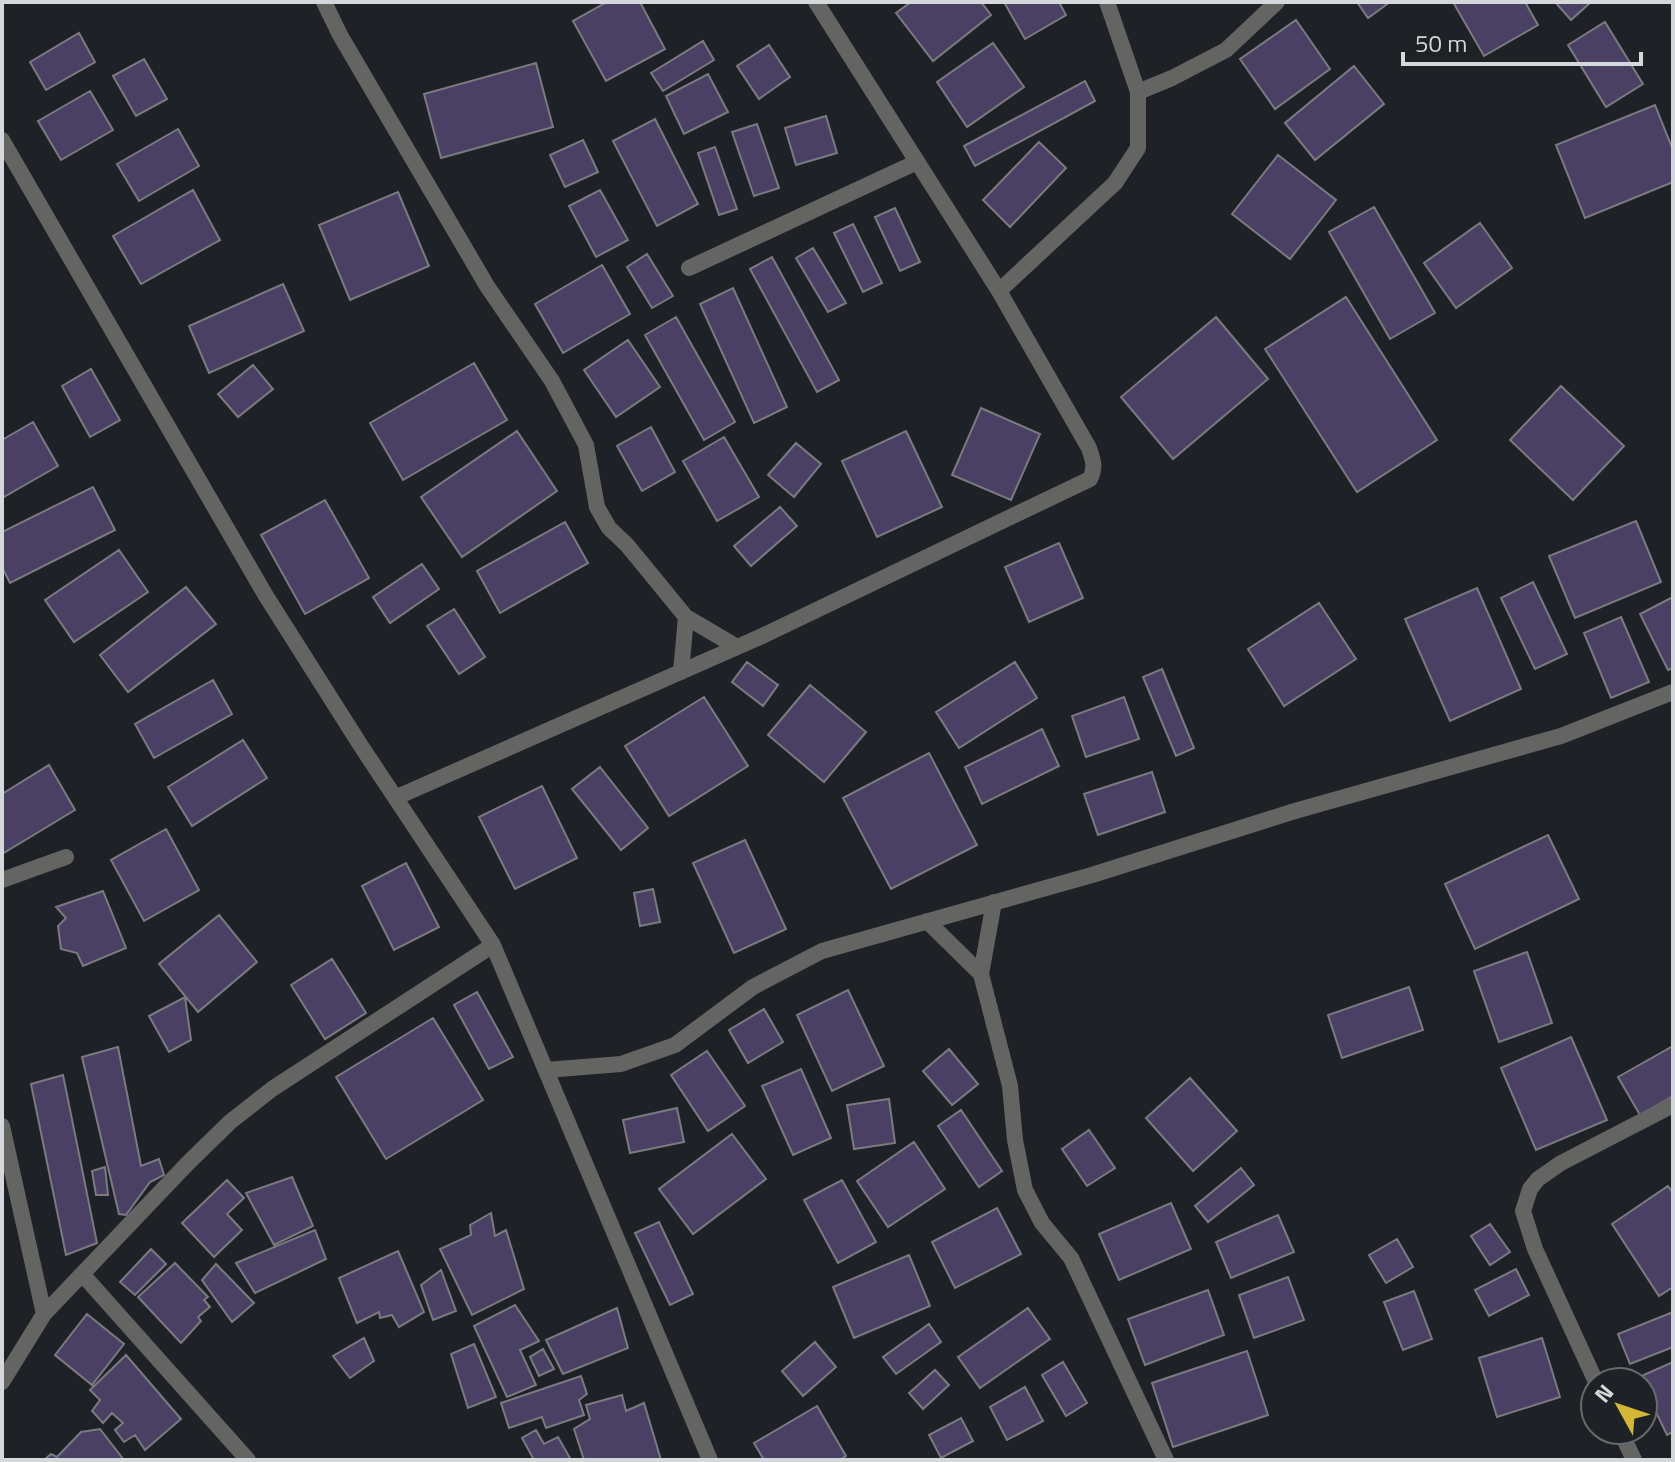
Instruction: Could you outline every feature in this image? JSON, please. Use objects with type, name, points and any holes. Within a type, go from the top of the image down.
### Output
[{"type":"street","points":[[324,2],[340,35],[487,286],[552,381],[586,445],[597,507],[609,528],[627,545],[686,617],[737,647]]},
{"type":"street","points":[[397,797],[737,647],[1090,479],[1094,462],[1089,448],[999,291],[816,2]]},
{"type":"street","points":[[999,291],[1115,183],[1138,148],[1138,92],[1107,2]]},
{"type":"street","points":[[1138,92],[1226,50],[1277,2]]},
{"type":"street","points":[[2,140],[266,596],[493,945],[710,1460]]},
{"type":"street","points":[[689,268],[917,162]]},
{"type":"street","points":[[681,672],[686,617]]},
{"type":"street","points":[[546,1070],[621,1064],[675,1045],[753,987],[822,951],[1561,736],[1673,692]]},
{"type":"street","points":[[2,880],[66,857]]},
{"type":"street","points":[[994,902],[981,974],[1010,1086],[1015,1140],[1025,1190],[1042,1223],[1071,1258],[1166,1460]]},
{"type":"street","points":[[927,921],[981,974]]},
{"type":"street","points":[[2,1382],[44,1314],[188,1163],[241,1114],[272,1089],[493,945]]},
{"type":"street","points":[[1589,1366],[1525,1224],[1523,1211],[1530,1189],[1538,1179],[1561,1163],[1673,1105]]},
{"type":"street","points":[[2,1126],[44,1314]]},
{"type":"street","points":[[83,1275],[248,1460]]},
{"type":"building","points":[[607,2],[640,2],[665,49],[606,81],[573,21]]},
{"type":"building","points":[[911,2],[981,2],[991,15],[933,61],[896,13]]},
{"type":"building","points":[[1004,2],[1059,2],[1066,15],[1025,39]]},
{"type":"building","points":[[1357,2],[1390,2],[1368,18]]},
{"type":"building","points":[[1453,2],[1525,2],[1538,25],[1484,56]]},
{"type":"building","points":[[1555,2],[1591,2],[1571,20]]},
{"type":"building","points":[[1296,20],[1330,69],[1275,109],[1240,59]]},
{"type":"building","points":[[1605,22],[1643,84],[1606,107],[1568,45]]},
{"type":"building","points":[[79,33],[95,62],[46,90],[30,62]]},
{"type":"building","points":[[703,41],[714,60],[663,91],[651,73]]},
{"type":"building","points":[[993,43],[1024,87],[967,127],[937,82]]},
{"type":"building","points":[[769,45],[790,77],[759,99],[737,66]]},
{"type":"building","points":[[144,59],[167,99],[136,116],[113,76]]},
{"type":"building","points":[[536,63],[553,127],[441,158],[424,94]]},
{"type":"building","points":[[1354,66],[1384,104],[1315,160],[1285,123]]},
{"type":"building","points":[[708,74],[728,112],[684,134],[666,96]]},
{"type":"building","points":[[1085,81],[1095,101],[975,166],[964,146]]},
{"type":"building","points":[[90,91],[113,130],[61,160],[38,121]]},
{"type":"building","points":[[1655,105],[1673,150],[1673,182],[1585,218],[1556,145]]},
{"type":"building","points":[[826,116],[837,153],[796,165],[785,128]]},
{"type":"building","points":[[655,119],[698,204],[657,226],[613,141]]},
{"type":"building","points":[[757,124],[779,188],[754,196],[732,132]]},
{"type":"building","points":[[178,129],[199,166],[139,201],[117,164]]},
{"type":"building","points":[[583,140],[598,172],[565,187],[550,155]]},
{"type":"building","points":[[1039,142],[1066,168],[1010,227],[983,200]]},
{"type":"building","points":[[715,147],[737,209],[719,215],[698,153]]},
{"type":"building","points":[[1278,155],[1336,200],[1290,259],[1232,214]]},
{"type":"building","points":[[193,190],[220,240],[141,284],[113,236]]},
{"type":"building","points":[[600,190],[628,240],[596,257],[569,206]]},
{"type":"building","points":[[398,192],[429,266],[350,300],[319,225]]},
{"type":"building","points":[[1374,207],[1435,313],[1390,339],[1329,232]]},
{"type":"building","points":[[895,208],[920,262],[900,271],[875,217]]},
{"type":"building","points":[[1480,223],[1512,268],[1456,308],[1424,263]]},
{"type":"building","points":[[853,224],[882,283],[863,292],[834,233]]},
{"type":"building","points":[[813,248],[846,303],[828,312],[796,258]]},
{"type":"building","points":[[647,254],[673,296],[652,308],[627,267]]},
{"type":"building","points":[[772,257],[839,380],[817,392],[750,269]]},
{"type":"building","points":[[602,265],[630,314],[563,353],[535,304]]},
{"type":"building","points":[[283,284],[304,331],[209,373],[189,326]]},
{"type":"building","points":[[733,288],[787,407],[754,423],[700,304]]},
{"type":"building","points":[[1346,297],[1437,440],[1357,492],[1265,349]]},
{"type":"building","points":[[676,317],[735,422],[704,440],[645,335]]},
{"type":"building","points":[[1216,317],[1268,379],[1173,459],[1121,397]]},
{"type":"building","points":[[628,340],[660,387],[616,417],[584,370]]},
{"type":"building","points":[[474,363],[507,420],[403,480],[370,423]]},
{"type":"building","points":[[253,365],[273,389],[238,417],[218,394]]},
{"type":"building","points":[[91,369],[120,420],[90,437],[62,386]]},
{"type":"building","points":[[1561,386],[1624,446],[1573,500],[1510,440]]},
{"type":"building","points":[[981,408],[1040,434],[1011,500],[952,475]]},
{"type":"building","points":[[33,422],[58,466],[2,498],[2,440]]},
{"type":"building","points":[[651,427],[675,472],[642,491],[617,446]]},
{"type":"building","points":[[517,431],[557,491],[462,557],[421,497]]},
{"type":"building","points":[[906,431],[942,507],[877,537],[842,461]]},
{"type":"building","points":[[724,437],[759,497],[717,521],[683,461]]},
{"type":"building","points":[[796,443],[821,464],[794,497],[768,475]]},
{"type":"building","points":[[93,487],[115,530],[10,583],[2,567],[2,532]]},
{"type":"building","points":[[325,500],[369,578],[305,614],[261,535]]},
{"type":"building","points":[[780,507],[797,526],[751,566],[734,546]]},
{"type":"building","points":[[1636,521],[1661,582],[1575,618],[1549,556]]},
{"type":"building","points":[[565,522],[588,563],[500,613],[477,571]]},
{"type":"building","points":[[1059,543],[1083,598],[1029,622],[1005,567]]},
{"type":"building","points":[[119,550],[148,592],[74,642],[45,600]]},
{"type":"building","points":[[422,564],[439,589],[390,623],[373,597]]},
{"type":"building","points":[[1533,582],[1567,654],[1535,669],[1501,598]]},
{"type":"building","points":[[186,587],[216,624],[128,692],[100,655]]},
{"type":"building","points":[[1477,588],[1521,689],[1450,721],[1405,619]]},
{"type":"building","points":[[1673,597],[1673,668],[1668,670],[1640,614]]},
{"type":"building","points":[[1319,603],[1356,659],[1284,706],[1248,649]]},
{"type":"building","points":[[454,609],[485,657],[459,674],[427,626]]},
{"type":"building","points":[[1621,617],[1649,682],[1611,698],[1584,633]]},
{"type":"building","points":[[747,662],[778,685],[763,706],[732,682]]},
{"type":"building","points":[[1015,662],[1037,698],[959,748],[936,712]]},
{"type":"building","points":[[1162,669],[1194,748],[1176,756],[1143,677]]},
{"type":"building","points":[[213,680],[232,714],[154,758],[135,724]]},
{"type":"building","points":[[810,685],[866,732],[824,782],[768,735]]},
{"type":"building","points":[[704,697],[748,766],[669,816],[625,746]]},
{"type":"building","points":[[1124,697],[1139,739],[1086,757],[1072,716]]},
{"type":"building","points":[[1042,729],[1059,766],[982,804],[965,767]]},
{"type":"building","points":[[243,740],[267,778],[192,826],[168,787]]},
{"type":"building","points":[[929,753],[977,845],[891,889],[843,798]]},
{"type":"building","points":[[49,765],[75,810],[2,854],[2,794]]},
{"type":"building","points":[[600,767],[648,828],[621,850],[572,789]]},
{"type":"building","points":[[1152,772],[1165,812],[1098,835],[1084,794]]},
{"type":"building","points":[[542,786],[577,858],[515,889],[479,817]]},
{"type":"building","points":[[166,829],[199,890],[144,921],[111,860]]},
{"type":"building","points":[[1548,835],[1579,899],[1475,949],[1445,884]]},
{"type":"building","points":[[745,840],[786,929],[734,953],[693,863]]},
{"type":"building","points":[[406,863],[439,927],[394,950],[362,886]]},
{"type":"building","points":[[653,889],[660,922],[640,926],[634,893]]},
{"type":"building","points":[[103,891],[126,948],[83,966],[77,953],[61,949],[58,926],[66,918],[56,907]]},
{"type":"building","points":[[219,915],[257,962],[198,1012],[159,964]]},
{"type":"building","points":[[1527,952],[1552,1023],[1499,1042],[1474,971]]},
{"type":"building","points":[[332,959],[366,1013],[325,1039],[291,985]]},
{"type":"building","points":[[1409,987],[1423,1030],[1342,1058],[1328,1015]]},
{"type":"building","points":[[848,990],[884,1066],[832,1091],[797,1015]]},
{"type":"building","points":[[477,992],[513,1057],[489,1069],[454,1005]]},
{"type":"building","points":[[185,997],[191,1040],[169,1052],[149,1016]]},
{"type":"building","points":[[764,1009],[783,1042],[748,1063],[729,1030]]},
{"type":"building","points":[[433,1018],[483,1100],[386,1159],[336,1077]]},
{"type":"building","points":[[1571,1037],[1607,1120],[1536,1150],[1501,1068]]},
{"type":"building","points":[[1673,1046],[1673,1096],[1640,1115],[1618,1077]]},
{"type":"building","points":[[118,1047],[141,1166],[159,1159],[164,1175],[150,1182],[126,1215],[119,1214],[82,1057]]},
{"type":"building","points":[[949,1049],[978,1084],[952,1105],[923,1071]]},
{"type":"building","points":[[707,1051],[745,1106],[708,1131],[671,1075]]},
{"type":"building","points":[[801,1069],[831,1138],[793,1155],[762,1086]]},
{"type":"building","points":[[63,1075],[97,1243],[66,1255],[31,1084]]},
{"type":"building","points":[[1190,1078],[1237,1131],[1193,1171],[1146,1118]]},
{"type":"building","points":[[889,1099],[895,1143],[854,1149],[847,1105]]},
{"type":"building","points":[[677,1108],[684,1142],[630,1153],[623,1120]]},
{"type":"building","points":[[961,1110],[1002,1171],[979,1187],[938,1126]]},
{"type":"building","points":[[1089,1130],[1115,1168],[1087,1186],[1062,1149]]},
{"type":"building","points":[[732,1134],[766,1179],[693,1234],[659,1189]]},
{"type":"building","points":[[914,1142],[945,1189],[888,1227],[857,1181]]},
{"type":"building","points":[[105,1167],[108,1195],[96,1195],[92,1171]]},
{"type":"building","points":[[1241,1168],[1254,1185],[1208,1222],[1195,1206]]},
{"type":"building","points":[[292,1177],[313,1226],[274,1245],[246,1193]]},
{"type":"building","points":[[227,1180],[244,1198],[227,1214],[242,1230],[214,1257],[182,1223]]},
{"type":"building","points":[[842,1180],[876,1242],[838,1263],[804,1200]]},
{"type":"building","points":[[1668,1186],[1673,1193],[1673,1287],[1659,1296],[1612,1224]]},
{"type":"building","points":[[1171,1203],[1191,1249],[1119,1280],[1099,1234]]},
{"type":"building","points":[[997,1208],[1021,1254],[955,1288],[932,1242]]},
{"type":"building","points":[[491,1213],[495,1236],[506,1230],[524,1289],[472,1315],[440,1249],[471,1235],[470,1225]]},
{"type":"building","points":[[1278,1215],[1294,1252],[1231,1278],[1216,1242]]},
{"type":"building","points":[[659,1222],[693,1294],[670,1305],[635,1233]]},
{"type":"building","points":[[1490,1224],[1510,1252],[1490,1265],[1471,1236]]},
{"type":"building","points":[[315,1230],[326,1259],[255,1293],[236,1263]]},
{"type":"building","points":[[1397,1239],[1413,1267],[1386,1283],[1369,1255]]},
{"type":"building","points":[[151,1249],[166,1264],[135,1295],[120,1282]]},
{"type":"building","points":[[398,1251],[424,1312],[399,1327],[392,1315],[380,1318],[379,1312],[357,1323],[339,1278]]},
{"type":"building","points":[[909,1255],[930,1306],[854,1338],[833,1287]]},
{"type":"building","points":[[175,1263],[208,1297],[204,1300],[210,1307],[198,1317],[201,1321],[181,1343],[138,1297]]},
{"type":"building","points":[[216,1264],[254,1303],[232,1322],[202,1280]]},
{"type":"building","points":[[1516,1269],[1529,1295],[1489,1316],[1475,1290]]},
{"type":"building","points":[[441,1270],[456,1311],[433,1320],[421,1285]]},
{"type":"building","points":[[1288,1277],[1304,1320],[1254,1338],[1239,1295]]},
{"type":"building","points":[[1208,1290],[1224,1335],[1145,1365],[1128,1319]]},
{"type":"building","points":[[1414,1291],[1432,1339],[1403,1350],[1384,1302]]},
{"type":"building","points":[[515,1305],[539,1341],[520,1350],[536,1385],[507,1397],[474,1326]]},
{"type":"building","points":[[617,1308],[628,1348],[563,1374],[546,1340]]},
{"type":"building","points":[[1028,1308],[1050,1339],[980,1388],[958,1357]]},
{"type":"building","points":[[1673,1312],[1673,1347],[1630,1364],[1618,1334]]},
{"type":"building","points":[[87,1314],[124,1344],[92,1385],[55,1355]]},
{"type":"building","points":[[929,1324],[941,1342],[896,1374],[883,1357]]},
{"type":"building","points":[[364,1338],[374,1361],[350,1378],[333,1356]]},
{"type":"building","points":[[1542,1338],[1560,1397],[1497,1417],[1479,1358]]},
{"type":"building","points":[[815,1342],[836,1367],[803,1396],[782,1371]]},
{"type":"building","points":[[474,1344],[496,1397],[468,1408],[451,1354]]},
{"type":"building","points":[[543,1349],[554,1369],[539,1376],[530,1357]]},
{"type":"building","points":[[1247,1351],[1268,1415],[1173,1447],[1152,1383]]},
{"type":"building","points":[[126,1355],[181,1419],[145,1450],[135,1435],[124,1442],[115,1430],[123,1423],[112,1413],[103,1423],[92,1411],[100,1400],[90,1390]]},
{"type":"building","points":[[1063,1362],[1087,1403],[1066,1416],[1042,1375]]},
{"type":"building","points":[[1673,1362],[1673,1432],[1667,1435],[1659,1418],[1659,1368]]},
{"type":"building","points":[[935,1370],[949,1385],[923,1409],[909,1393]]},
{"type":"building","points":[[581,1376],[587,1394],[579,1400],[584,1415],[546,1428],[542,1417],[509,1428],[501,1403]]},
{"type":"building","points":[[1025,1387],[1043,1421],[1007,1440],[990,1407]]},
{"type":"building","points":[[622,1395],[626,1411],[644,1403],[661,1460],[584,1460],[574,1429],[590,1419],[586,1405]]},
{"type":"building","points":[[817,1406],[846,1456],[840,1460],[764,1460],[754,1443]]},
{"type":"building","points":[[961,1418],[973,1441],[941,1458],[929,1435]]},
{"type":"building","points":[[100,1429],[124,1460],[44,1460],[51,1454],[57,1457],[81,1432]]},
{"type":"building","points":[[536,1430],[544,1444],[558,1437],[571,1460],[534,1460],[522,1438]]}]
